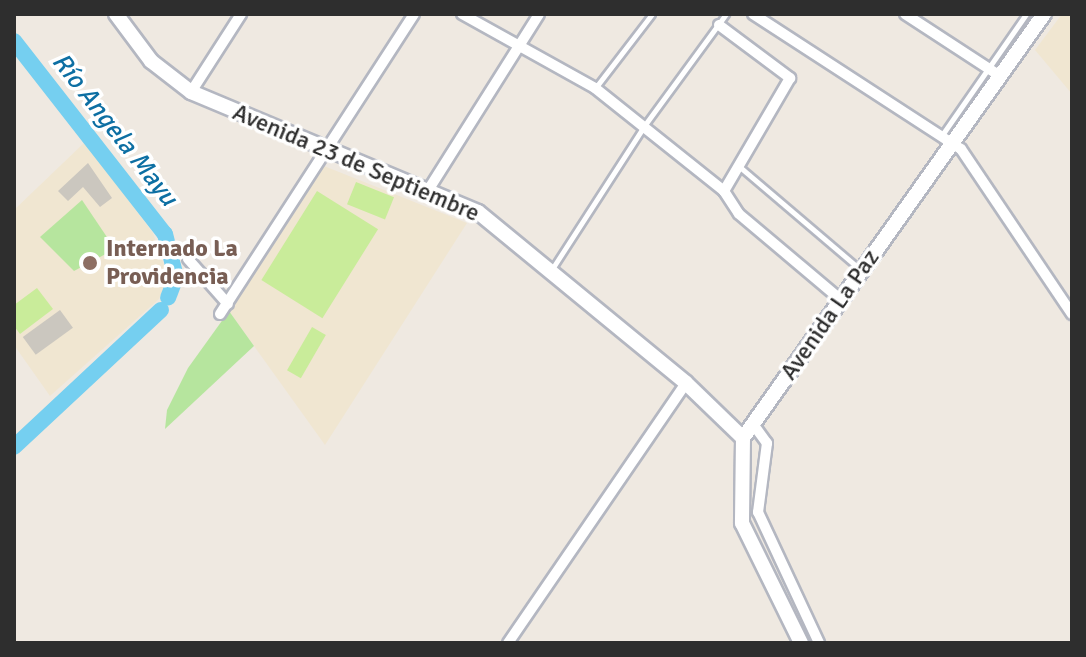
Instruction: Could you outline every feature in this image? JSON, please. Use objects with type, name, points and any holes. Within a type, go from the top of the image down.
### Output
[{"type":"main road","name":"Avenida 23 de Septiembre","points":[[116,14],[151,61],[191,92],[478,212],[686,383],[743,438]]},
{"type":"main road","name":"Avenida La Paz","points":[[743,438],[862,270],[994,72],[1044,14]]},
{"type":"main road","points":[[743,438],[742,523],[801,643]]},
{"type":"street","points":[[191,92],[241,14]]},
{"type":"street","points":[[220,314],[414,14]]},
{"type":"street","points":[[462,14],[595,88],[724,191],[739,214],[841,300]]},
{"type":"street","points":[[427,192],[539,14]]},
{"type":"street","points":[[753,14],[961,149],[1072,314]]},
{"type":"street","points":[[905,14],[994,72]]},
{"type":"street","points":[[719,25],[790,78],[741,168],[724,191]]},
{"type":"street","points":[[188,259],[228,304]]},
{"type":"street","points":[[508,643],[686,383]]},
{"type":"street","points":[[753,424],[767,443],[758,512],[819,643]]},
{"type":"lane","points":[[595,88],[652,14]]},
{"type":"lane","points":[[552,270],[644,126],[726,14]]},
{"type":"lane","points":[[994,72],[1026,14]]},
{"type":"lane","points":[[741,168],[862,270]]},
{"type":"shaded area","points":[[1062,14],[1072,14],[1072,94],[1035,50]]},
{"type":"shaded area","name":"Internado La Providencia","points":[[85,142],[153,233],[168,276],[159,299],[50,396],[14,345],[14,210]]},
{"type":"shaded area","points":[[324,166],[467,223],[325,445],[229,311]]},
{"type":"green space","points":[[356,182],[394,197],[385,220],[347,204]]},
{"type":"green space","points":[[317,191],[378,229],[322,318],[261,280]]},
{"type":"green space","points":[[82,200],[115,249],[74,271],[40,237]]},
{"type":"green space","points":[[37,288],[53,309],[20,334],[14,326],[14,305]]},
{"type":"green space","points":[[229,311],[254,346],[165,429],[167,410],[188,368]]},
{"type":"green space","points":[[312,327],[326,335],[301,378],[287,370]]},
{"type":"building","points":[[88,163],[112,198],[100,207],[83,187],[68,201],[58,191]]},
{"type":"building","points":[[60,310],[73,328],[36,355],[23,337]]},
{"type":"waterway","name":"Río Angela Mayu","points":[[14,41],[165,234],[176,277],[168,298]]},
{"type":"waterway","name":"Río Angela Mayu","points":[[14,447],[161,310]]},
{"type":"place","name":"Internado La Providencia","points":[[90,263]]}]
